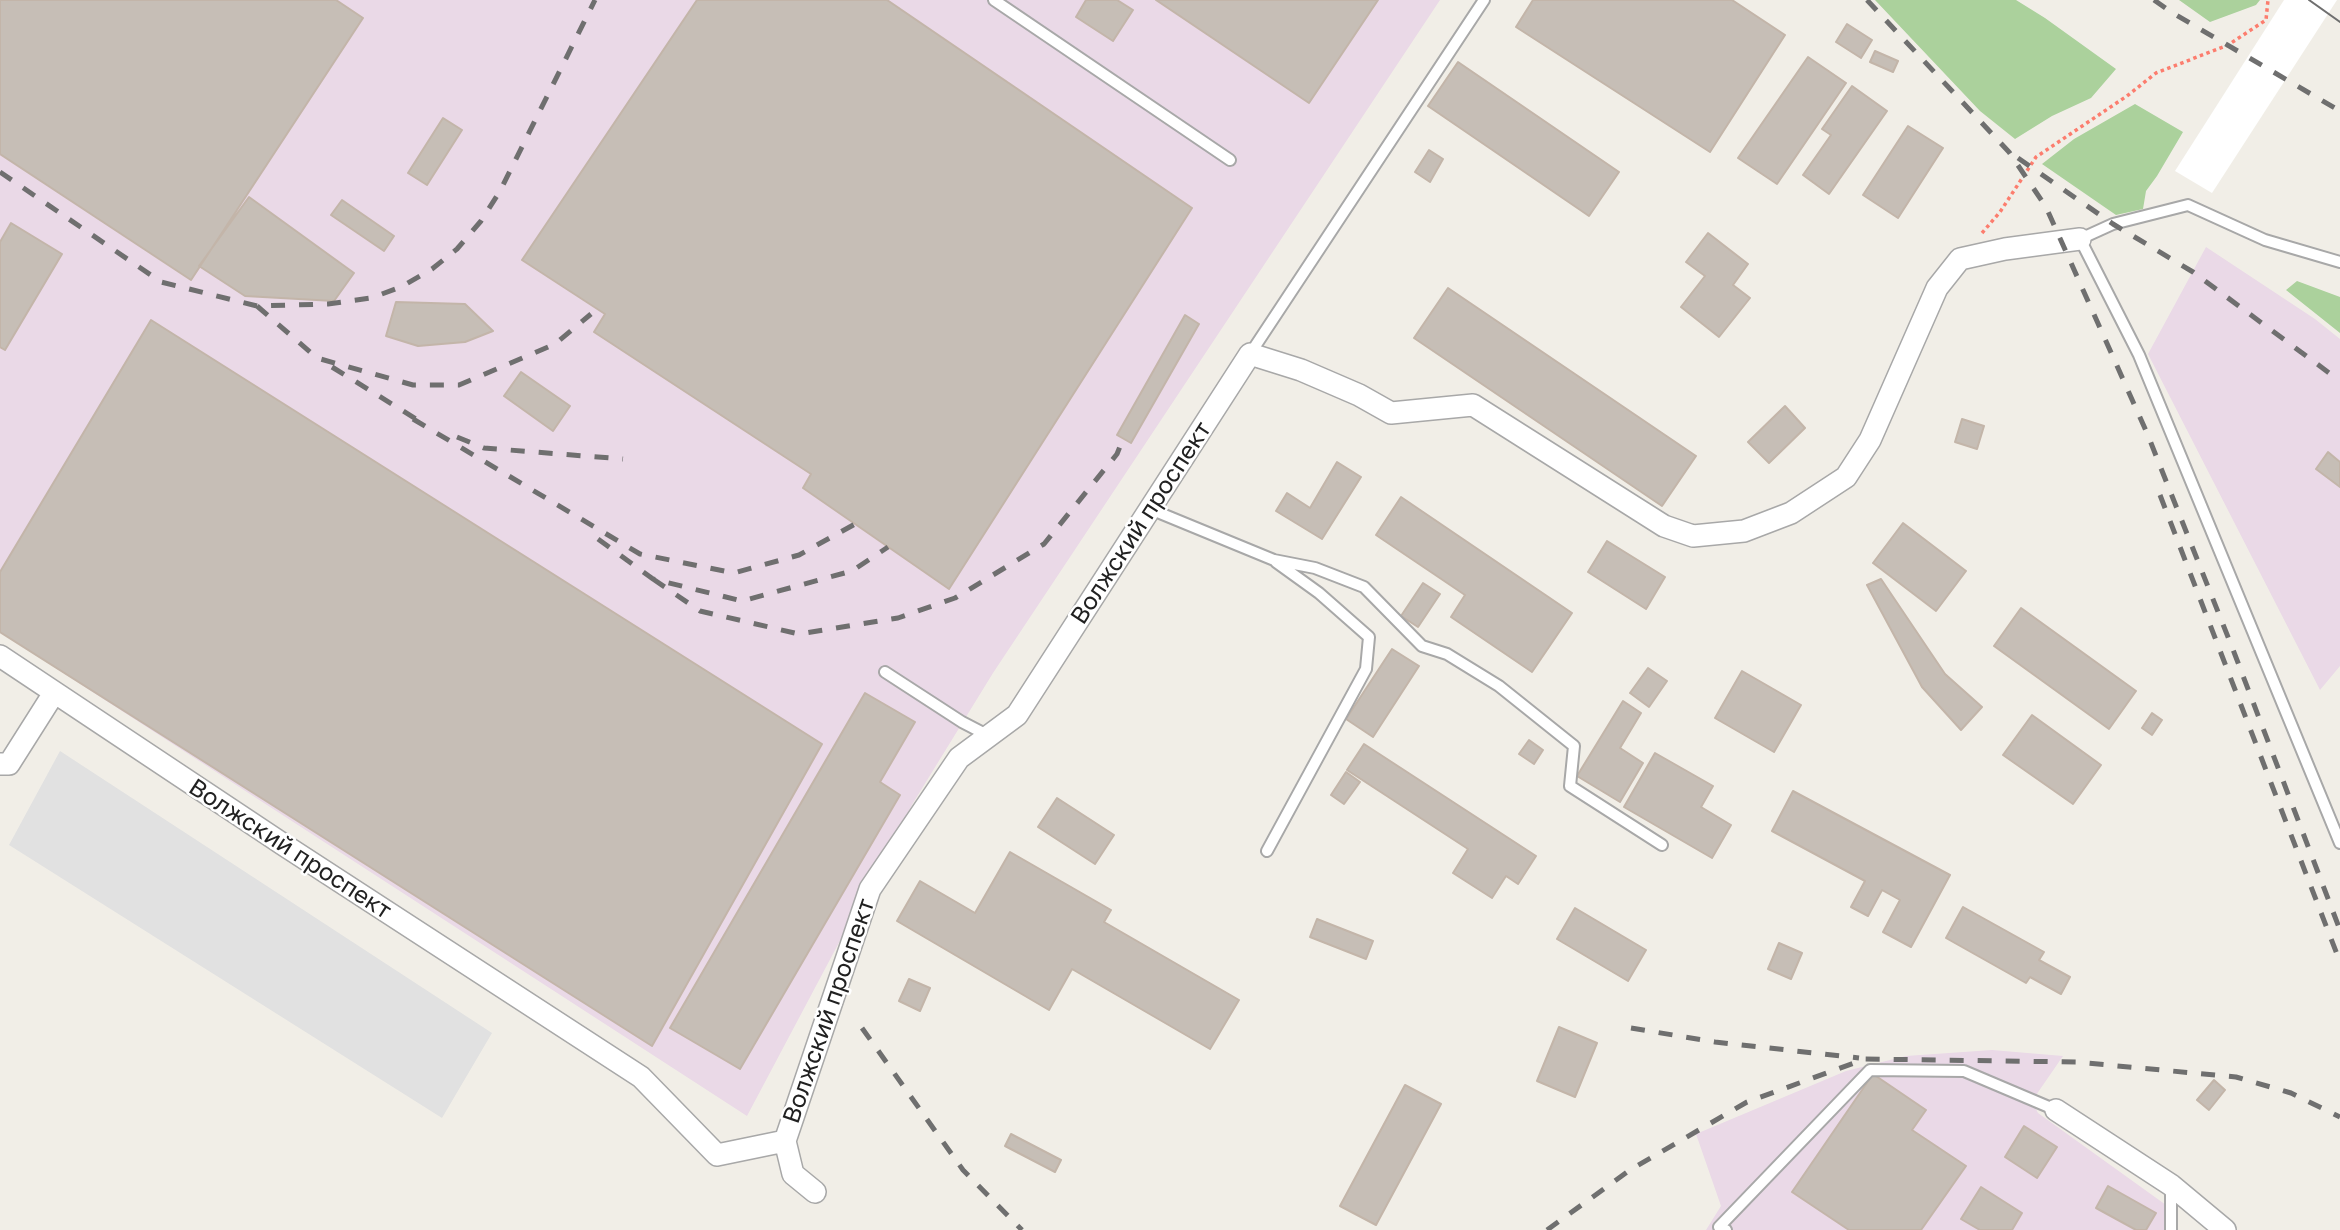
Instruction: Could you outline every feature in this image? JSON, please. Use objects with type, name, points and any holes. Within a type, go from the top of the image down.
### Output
[{"type":"street","points":[[1250,354],[1301,370],[1359,395],[1391,413],[1473,405],[1664,526],[1693,536],[1744,531],[1791,513],[1846,478],[1870,440],[1937,288],[1960,259],[2005,248],[2080,239]]},
{"type":"street","name":"Волжский проспект","points":[[0,656],[641,1077],[717,1155],[785,1141],[870,889],[959,758],[1017,715],[1250,354]]},
{"type":"street","points":[[0,764],[9,764],[54,693]]},
{"type":"street","points":[[2056,1110],[2171,1185],[2225,1230]]},
{"type":"street","points":[[785,1141],[793,1174],[815,1192]]},
{"type":"lane","points":[[994,0],[1230,160]]},
{"type":"lane","points":[[1250,354],[1485,0]]},
{"type":"lane","points":[[2340,262],[2265,240],[2189,205],[2113,224],[2080,239],[2139,355],[2340,843]]},
{"type":"lane","points":[[1150,509],[1274,560],[1315,568],[1364,587],[1422,646],[1447,654],[1499,686],[1574,746],[1570,786],[1662,845]]},
{"type":"lane","points":[[1266,851],[1366,670],[1369,637],[1319,593],[1274,560]]},
{"type":"lane","points":[[885,672],[962,722],[989,736]]},
{"type":"lane","points":[[1727,1230],[1720,1227],[1870,1070],[1964,1071],[2056,1110]]},
{"type":"lane","points":[[2171,1185],[2171,1230]]},
{"type":"path","points":[[1960,259],[2000,212],[2036,157],[2127,96],[2156,73],[2228,46],[2266,20],[2268,0]]},
{"type":"shaded area","points":[[0,0],[1440,0],[993,673],[913,803],[747,1116],[0,632]]},
{"type":"shaded area","points":[[2206,247],[2315,319],[2340,339],[2340,666],[2320,690],[2148,354]]},
{"type":"shaded area","points":[[60,751],[492,1033],[442,1118],[9,845]]},
{"type":"shaded area","points":[[1992,1050],[2063,1056],[2032,1101],[2038,1113],[2166,1205],[2164,1230],[1706,1230],[1721,1206],[1696,1134],[1846,1071],[1906,1056]]},
{"type":"green space","points":[[1875,0],[2016,0],[2116,69],[2091,98],[2052,116],[2015,139],[1980,111]]},
{"type":"green space","points":[[2179,0],[2260,0],[2256,5],[2210,22]]},
{"type":"green space","points":[[2135,104],[2183,132],[2146,191],[2143,209],[2116,215],[2042,164],[2074,139]]},
{"type":"green space","points":[[2297,281],[2340,297],[2340,333],[2286,290]]},
{"type":"pier","points":[[2284,0],[2337,0],[2212,193],[2175,171]]},
{"type":"building","points":[[0,0],[336,0],[363,18],[191,280],[0,154]]},
{"type":"building","points":[[697,0],[887,0],[1192,208],[949,589],[803,488],[811,474],[594,332],[605,314],[522,260]]},
{"type":"building","points":[[1086,0],[1117,0],[1133,10],[1113,41],[1076,17]]},
{"type":"building","points":[[1156,0],[1378,0],[1309,103]]},
{"type":"building","points":[[1533,0],[1732,0],[1785,35],[1710,152],[1516,27]]},
{"type":"building","points":[[1847,24],[1872,40],[1861,58],[1836,42]]},
{"type":"building","points":[[1875,51],[1898,61],[1893,72],[1870,62]]},
{"type":"building","points":[[1808,57],[1846,83],[1777,184],[1738,158]]},
{"type":"building","points":[[1458,62],[1619,172],[1589,216],[1428,106]]},
{"type":"building","points":[[1852,86],[1887,111],[1829,194],[1803,175],[1831,135],[1822,129]]},
{"type":"building","points":[[443,118],[462,130],[427,185],[408,173]]},
{"type":"building","points":[[1908,126],[1943,148],[1898,218],[1863,195]]},
{"type":"building","points":[[1429,150],[1443,159],[1430,182],[1415,172]]},
{"type":"building","points":[[249,197],[354,273],[334,301],[245,296],[199,266]]},
{"type":"building","points":[[342,200],[394,236],[384,251],[331,215]]},
{"type":"building","points":[[11,223],[62,254],[5,350],[0,347],[0,242]]},
{"type":"building","points":[[1708,233],[1748,264],[1733,285],[1750,298],[1719,337],[1681,307],[1705,276],[1686,262]]},
{"type":"building","points":[[1448,288],[1696,456],[1662,506],[1414,338]]},
{"type":"building","points":[[396,302],[465,304],[493,331],[465,342],[418,346],[386,336]]},
{"type":"building","points":[[1185,315],[1199,324],[1131,443],[1117,435]]},
{"type":"building","points":[[151,320],[822,744],[652,1046],[0,632],[0,572]]},
{"type":"building","points":[[521,372],[570,406],[553,431],[504,396]]},
{"type":"building","points":[[1785,406],[1805,428],[1769,463],[1748,442]]},
{"type":"building","points":[[1962,419],[1984,426],[1977,449],[1955,442]]},
{"type":"building","points":[[2328,452],[2340,462],[2340,487],[2316,469]]},
{"type":"building","points":[[1337,462],[1361,477],[1322,539],[1276,511],[1287,493],[1310,508]]},
{"type":"building","points":[[1401,497],[1572,613],[1532,672],[1451,617],[1465,595],[1376,535]]},
{"type":"building","points":[[1903,523],[1966,571],[1936,611],[1873,563]]},
{"type":"building","points":[[1607,541],[1665,577],[1646,609],[1588,572]]},
{"type":"building","points":[[1881,579],[1945,674],[1982,707],[1961,730],[1922,687],[1867,585]]},
{"type":"building","points":[[1423,583],[1440,594],[1418,627],[1401,616]]},
{"type":"building","points":[[2021,608],[2136,691],[2109,729],[1994,646]]},
{"type":"building","points":[[1392,649],[1419,666],[1373,737],[1346,719]]},
{"type":"building","points":[[1648,668],[1667,681],[1649,707],[1630,693]]},
{"type":"building","points":[[1742,671],[1801,705],[1774,752],[1715,718]]},
{"type":"building","points":[[865,693],[915,722],[880,782],[900,795],[740,1069],[670,1028]]},
{"type":"building","points":[[1623,701],[1641,713],[1620,748],[1643,763],[1620,802],[1577,776]]},
{"type":"building","points":[[2152,713],[2162,720],[2152,735],[2142,728]]},
{"type":"building","points":[[2032,715],[2101,765],[2073,804],[2003,755]]},
{"type":"building","points":[[1529,740],[1543,750],[1534,764],[1519,754]]},
{"type":"building","points":[[1364,744],[1536,856],[1518,884],[1506,876],[1492,898],[1453,873],[1468,849],[1347,770]]},
{"type":"building","points":[[1655,753],[1713,786],[1701,807],[1731,825],[1712,858],[1624,807]]},
{"type":"building","points":[[1346,772],[1360,782],[1344,804],[1331,795]]},
{"type":"building","points":[[1793,791],[1950,875],[1911,947],[1883,932],[1900,900],[1882,890],[1868,916],[1851,907],[1865,881],[1772,831]]},
{"type":"building","points":[[1057,798],[1114,835],[1095,864],[1038,827]]},
{"type":"building","points":[[1010,852],[1111,910],[1104,922],[1239,1000],[1210,1049],[1072,969],[1049,1010],[897,921],[920,881],[975,913]]},
{"type":"building","points":[[1963,907],[2044,952],[2039,960],[2070,977],[2061,994],[2030,977],[2026,983],[1946,938]]},
{"type":"building","points":[[1575,908],[1646,950],[1628,981],[1557,939]]},
{"type":"building","points":[[1317,919],[1373,941],[1366,959],[1310,937]]},
{"type":"building","points":[[1779,943],[1802,953],[1791,979],[1768,969]]},
{"type":"building","points":[[909,979],[930,988],[920,1011],[899,1001]]},
{"type":"building","points":[[1559,1027],[1597,1043],[1575,1097],[1537,1081]]},
{"type":"building","points":[[1873,1074],[1926,1110],[1912,1130],[1966,1166],[1921,1230],[1849,1230],[1792,1192]]},
{"type":"building","points":[[2214,1080],[2225,1090],[2209,1110],[2197,1100]]},
{"type":"building","points":[[1405,1085],[1441,1104],[1376,1225],[1340,1206]]},
{"type":"building","points":[[2024,1126],[2057,1147],[2037,1178],[2005,1157]]},
{"type":"building","points":[[1011,1134],[1061,1160],[1055,1172],[1005,1146]]},
{"type":"building","points":[[2108,1186],[2156,1213],[2146,1230],[2136,1230],[2096,1208]]},
{"type":"building","points":[[1981,1187],[2022,1213],[2012,1230],[1980,1230],[1961,1219]]},
{"type":"tram line","points":[[2309,0],[2340,22]]},
{"type":"railway","points":[[0,172],[161,282],[257,306],[328,304],[371,298],[401,287],[432,269],[457,249],[481,221],[500,191],[595,0]]},
{"type":"railway","points":[[1867,0],[2009,152],[2046,207],[2147,433],[2340,930]]},
{"type":"railway","points":[[2154,0],[2340,111]]},
{"type":"railway","points":[[2018,158],[2113,224],[2193,272],[2340,381]]},
{"type":"railway","points":[[257,306],[317,358],[413,385],[459,385],[555,344],[591,314]]},
{"type":"railway","points":[[332,367],[421,422]]},
{"type":"railway","points":[[413,419],[640,554],[734,573],[799,555],[855,524]]},
{"type":"railway","points":[[457,437],[484,448],[623,459]]},
{"type":"railway","points":[[653,579],[700,611],[799,634],[898,618],[955,598],[1044,544],[1117,454],[1123,439]]},
{"type":"railway","points":[[2160,495],[2340,962]]},
{"type":"railway","points":[[598,539],[653,579],[742,601],[852,571],[888,547]]},
{"type":"railway","points":[[862,1028],[963,1170],[1022,1230]]},
{"type":"railway","points":[[1631,1028],[1715,1042],[1859,1058]]},
{"type":"railway","points":[[1547,1230],[1630,1170],[1747,1102],[1865,1059],[2076,1062],[2236,1077],[2291,1093],[2340,1117]]}]
